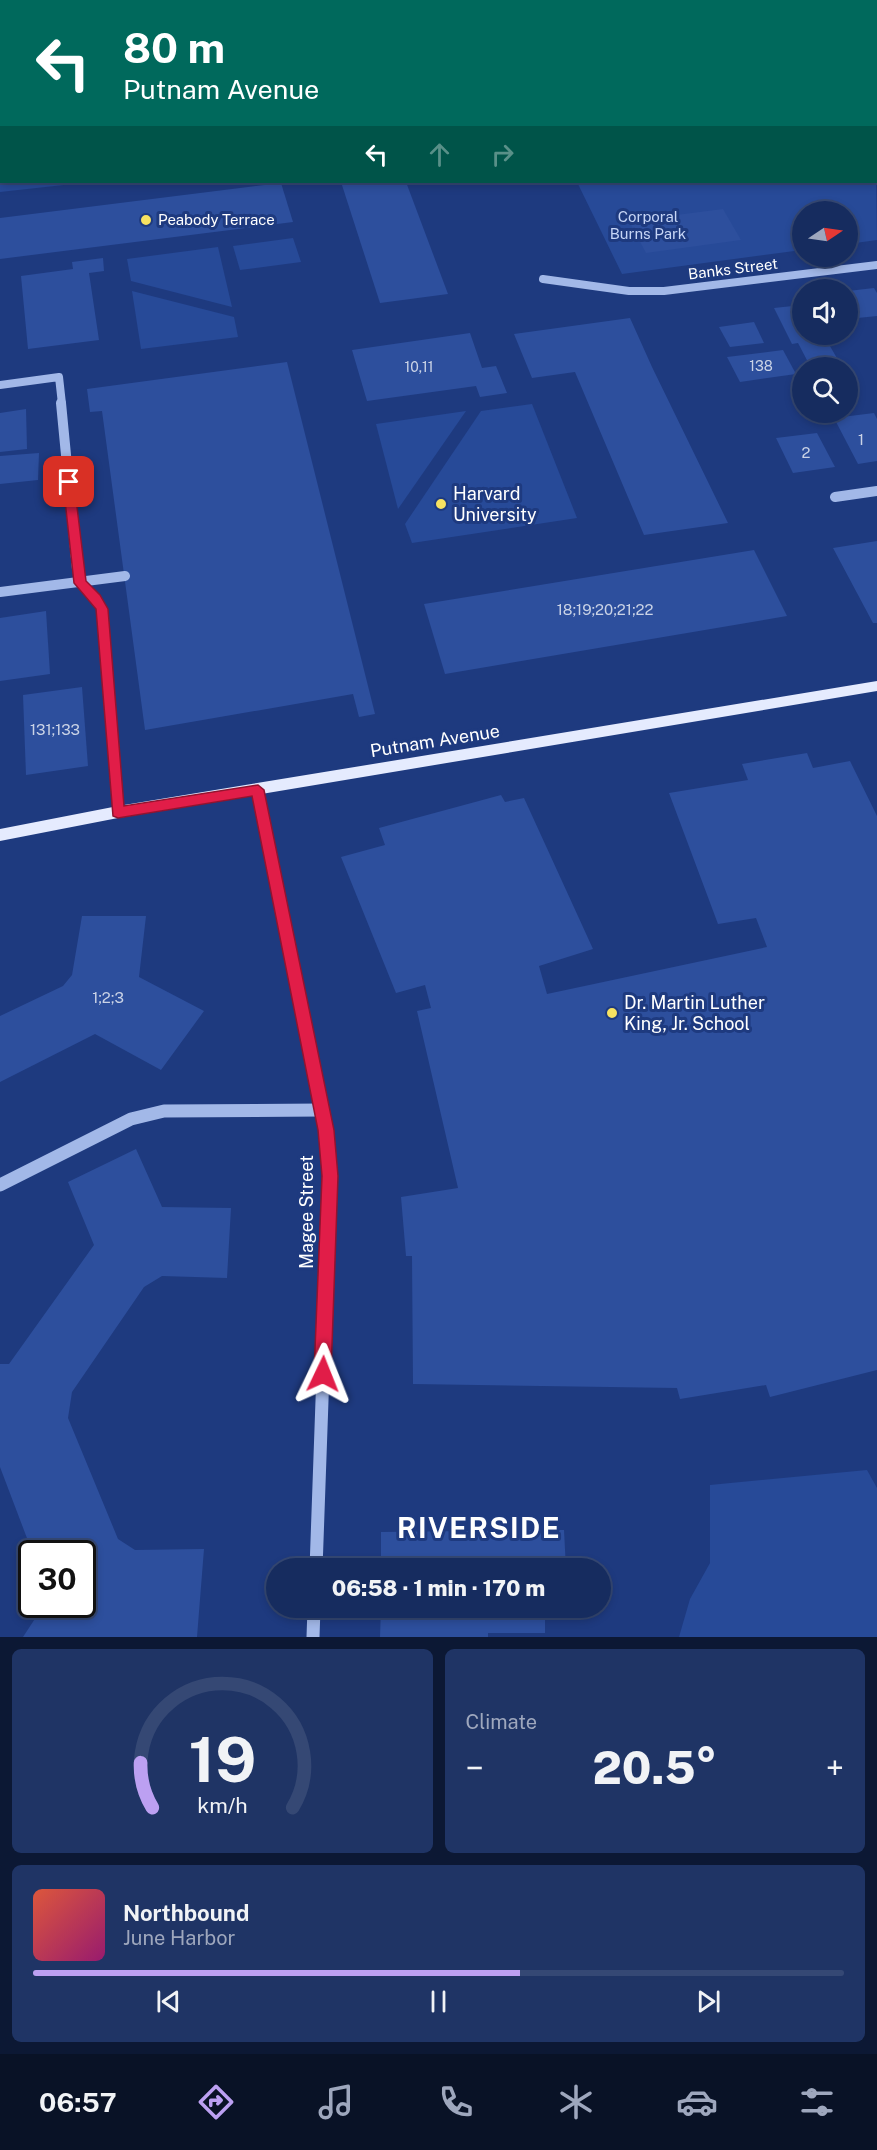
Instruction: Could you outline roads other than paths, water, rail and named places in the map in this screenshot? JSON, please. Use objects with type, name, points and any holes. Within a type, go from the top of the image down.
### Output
[{"type":"main road","name":"Putnam Avenue","points":[[0,835],[118,813],[877,686]]},
{"type":"street","name":"Banks Street","points":[[543,279],[628,291],[664,291],[877,264]]},
{"type":"street","points":[[0,385],[59,377],[80,583],[96,598],[102,609],[118,813]]},
{"type":"street","points":[[835,497],[877,490]]},
{"type":"street","points":[[0,592],[125,576]]},
{"type":"street","name":"Magee Street","points":[[258,790],[322,1110],[330,1176],[316,1558]]},
{"type":"street","points":[[0,1185],[131,1119],[164,1111],[322,1110]]},
{"type":"street","points":[[313,1637],[314,1618]]},
{"type":"place","name":"Peabody Terrace","points":[[146,220]]},
{"type":"place","name":"Harvard University","points":[[441,504]]},
{"type":"place","name":"Dr. Martin Luther King, Jr. School","points":[[612,1013]]},
{"type":"district","name":"RIVERSIDE","points":[[479,1528]]},
{"type":"park label","name":"Corporal Burns Park","points":[[648,226]]}]
